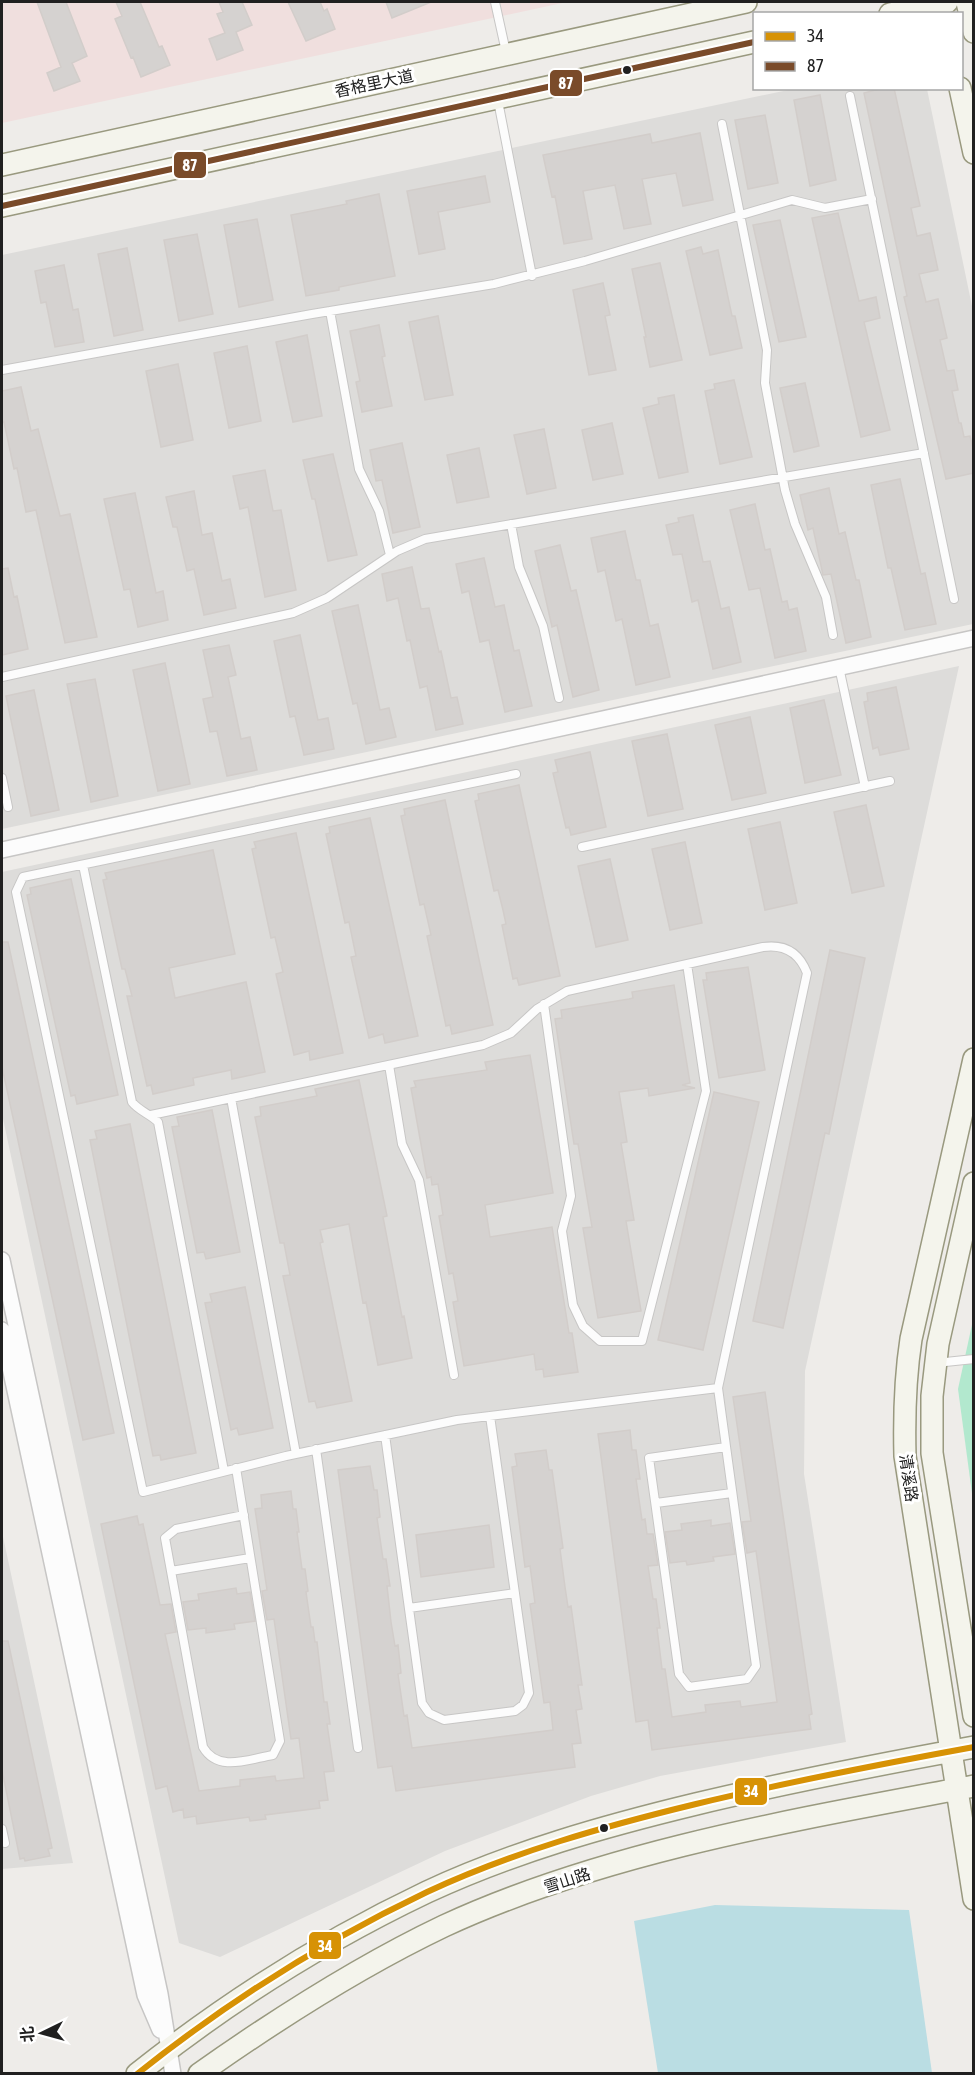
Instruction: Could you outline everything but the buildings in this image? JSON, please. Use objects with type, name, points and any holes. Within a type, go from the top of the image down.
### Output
[{"type":"main road","name":"香格里大道","points":[[2,165],[746,2]]},
{"type":"main road","points":[[967,2],[974,32]]},
{"type":"main road","points":[[902,12],[944,5]]},
{"type":"main road","points":[[2,206],[753,42]]},
{"type":"main road","points":[[960,90],[974,153]]},
{"type":"main road","name":"清溪路","points":[[974,1059],[911,1339],[905,1395],[905,1456],[952,1751],[966,1787],[974,1899]]},
{"type":"main road","name":"清溪路","points":[[974,1183],[935,1363],[932,1396],[932,1454],[974,1716]]},
{"type":"main road","points":[[137,2073],[258,1987],[343,1936],[428,1892],[487,1868],[573,1837],[649,1816],[776,1786],[974,1747]]},
{"type":"main road","name":"雪山路","points":[[199,2073],[278,2019],[362,1970],[444,1926],[529,1893],[593,1871],[697,1843],[966,1787]]},
{"type":"street","points":[[2,850],[974,638]]},
{"type":"street","points":[[2,1260],[156,1973],[173,2073]]},
{"type":"street","points":[[2,1330],[7,1378],[146,1995],[168,2049]]},
{"type":"lane","points":[[495,2],[507,53]]},
{"type":"lane","points":[[850,96],[954,599]]},
{"type":"lane","points":[[497,97],[532,276]]},
{"type":"lane","points":[[722,124],[767,350],[765,383],[783,477],[795,524],[826,597],[832,635]]},
{"type":"lane","points":[[2,370],[532,276],[792,200],[825,208],[872,199]]},
{"type":"lane","points":[[330,311],[359,469],[379,511],[390,555]]},
{"type":"lane","points":[[2,676],[293,613],[327,598],[390,555],[425,539],[924,453]]},
{"type":"lane","points":[[511,524],[519,567],[543,626],[559,698]]},
{"type":"lane","points":[[839,668],[865,787]]},
{"type":"lane","points":[[516,774],[23,877],[16,892],[143,1492],[316,1449],[457,1420],[718,1388]]},
{"type":"lane","points":[[2,778],[8,807]]},
{"type":"lane","points":[[582,848],[890,781]]},
{"type":"lane","points":[[83,865],[132,1102],[158,1122],[224,1472]]},
{"type":"lane","points":[[151,1115],[483,1046],[502,1039],[544,1004],[567,991],[772,946],[791,951],[804,964],[807,973],[718,1388],[756,1666],[747,1679],[690,1687],[679,1674],[649,1458],[726,1447]]},
{"type":"lane","points":[[544,1004],[571,1196],[562,1231],[573,1305],[583,1326],[600,1341],[642,1341],[706,1091],[687,964]]},
{"type":"lane","points":[[389,1065],[402,1144],[419,1180],[454,1375]]},
{"type":"lane","points":[[231,1098],[297,1454]]},
{"type":"lane","points":[[935,1363],[974,1359]]},
{"type":"lane","points":[[385,1434],[422,1703],[429,1713],[444,1720],[515,1711],[523,1705],[529,1693],[490,1416]]},
{"type":"lane","points":[[316,1449],[358,1748]]},
{"type":"lane","points":[[236,1468],[244,1515],[250,1558],[280,1741],[273,1755],[225,1763],[213,1759],[203,1747],[165,1538],[176,1529],[244,1515]]},
{"type":"lane","points":[[656,1503],[732,1493]]},
{"type":"lane","points":[[171,1571],[250,1558]]},
{"type":"lane","points":[[409,1608],[515,1593]]},
{"type":"lane","points":[[2,1829],[5,1843]]},
{"type":"shaded area","points":[[2,2],[567,2],[2,123]]},
{"type":"shaded area","points":[[788,90],[927,90],[973,311],[973,624],[2,829],[2,255]]},
{"type":"shaded area","points":[[959,666],[805,1371],[804,1474],[846,1742],[660,1776],[591,1796],[445,1851],[220,1957],[179,1943],[2,1114],[2,872]]},
{"type":"shaded area","points":[[2,1532],[73,1863],[2,1869]]},
{"type":"green space","points":[[973,1320],[973,1501],[958,1389]]},
{"type":"water","points":[[715,1905],[909,1910],[932,2073],[658,2073],[634,1921]]},
{"type":"transit line","name":"87","points":[[2,206],[753,42]]},
{"type":"transit line","name":"34","points":[[137,2074],[205,2022],[313,1952],[427,1892],[493,1864],[594,1831],[696,1804],[765,1788],[974,1747]]}]
